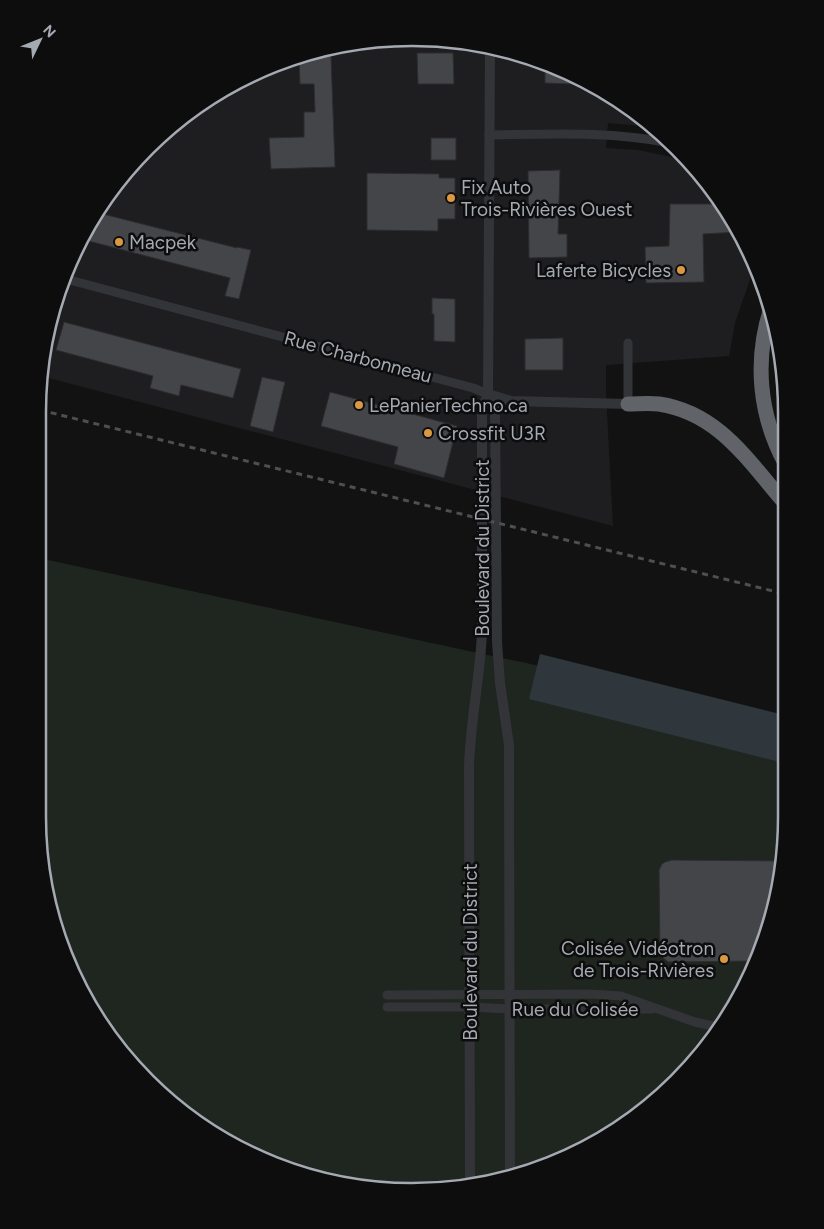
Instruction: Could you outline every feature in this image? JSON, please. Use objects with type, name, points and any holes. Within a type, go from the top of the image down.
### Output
[{"type":"highway","points":[[767,323],[762,344],[761,389],[769,425],[778,449]]},
{"type":"highway","points":[[628,404],[668,406],[689,412],[708,423],[740,449],[778,495]]},
{"type":"street","points":[[490,55],[488,394],[511,401],[628,404],[628,343]]},
{"type":"street","points":[[489,135],[608,134],[657,141]]},
{"type":"street","name":"Rue Charbonneau","points":[[71,280],[473,388],[488,394]]},
{"type":"street","name":"Boulevard du District","points":[[488,394],[495,410],[497,642],[509,750],[510,1169]]},
{"type":"street","name":"Boulevard du District","points":[[470,1178],[470,754],[481,649],[482,413],[488,394]]},
{"type":"street","name":"Rue du Colisée","points":[[387,996],[491,994],[613,995],[621,996],[695,1022],[712,1026]]},
{"type":"street","name":"Rue du Colisée","points":[[387,1007],[660,1009]]},
{"type":"shaded area","points":[[412,46],[460,49],[483,53],[530,66],[552,74],[595,95],[640,126],[608,123],[606,148],[638,150],[675,158],[702,189],[729,229],[751,276],[735,323],[729,356],[606,365],[613,526],[48,378],[53,341],[66,294],[74,272],[95,229],[122,189],[137,171],[153,153],[189,122],[229,95],[250,84],[272,74],[317,59],[364,49],[388,47]]},
{"type":"shaded area","points":[[46,560],[778,716],[778,817],[775,865],[771,888],[758,935],[750,957],[729,1000],[702,1040],[687,1058],[671,1076],[635,1107],[595,1134],[574,1145],[552,1155],[507,1170],[460,1180],[436,1182],[412,1183],[364,1180],[341,1176],[294,1163],[272,1155],[229,1134],[189,1107],[153,1076],[122,1040],[108,1020],[95,1000],[74,957],[53,888],[47,841]]},
{"type":"shaded area","points":[[540,654],[778,714],[778,761],[529,699]]},
{"type":"building","points":[[417,53],[453,53],[454,84],[418,84]]},
{"type":"building","points":[[331,56],[335,167],[271,169],[269,138],[304,137],[304,112],[315,112],[314,84],[300,84],[299,64]]},
{"type":"building","points":[[545,71],[573,84],[545,83]]},
{"type":"building","points":[[431,138],[456,138],[456,160],[431,160]]},
{"type":"building","points":[[560,170],[558,234],[567,234],[567,257],[529,258],[528,171]]},
{"type":"building","points":[[367,173],[439,174],[439,178],[455,178],[455,219],[438,219],[438,231],[367,230]]},
{"type":"building","points":[[670,204],[712,204],[731,232],[703,234],[704,282],[646,283],[645,247],[669,246]]},
{"type":"building","points":[[104,214],[251,250],[239,299],[225,296],[230,278],[89,241]]},
{"type":"building","points":[[432,298],[455,299],[455,342],[434,341]]},
{"type":"building","points":[[64,322],[241,369],[233,398],[181,385],[179,396],[150,388],[153,376],[56,350]]},
{"type":"building","points":[[563,338],[563,370],[525,370],[525,339]]},
{"type":"building","points":[[262,377],[285,382],[273,432],[250,426]]},
{"type":"building","points":[[330,392],[457,426],[444,478],[394,464],[398,447],[321,426]]},
{"type":"building","points":[[672,860],[775,861],[765,912],[748,961],[668,962],[662,957],[660,952],[659,870],[665,862]]},
{"type":"railway","points":[[46,411],[778,592]]},
{"type":"place","name":"Fix Auto Trois-Rivières Ouest","points":[[451,198]]},
{"type":"place","name":"Macpek","points":[[119,242]]},
{"type":"place","name":"Laferte Bicycles","points":[[681,270]]},
{"type":"place","name":"LePanierTechno.ca","points":[[359,405]]},
{"type":"place","name":"Crossfit U3R","points":[[428,433]]},
{"type":"place","name":"Colisée Vidéotron de Trois-Rivières","points":[[724,959]]}]
